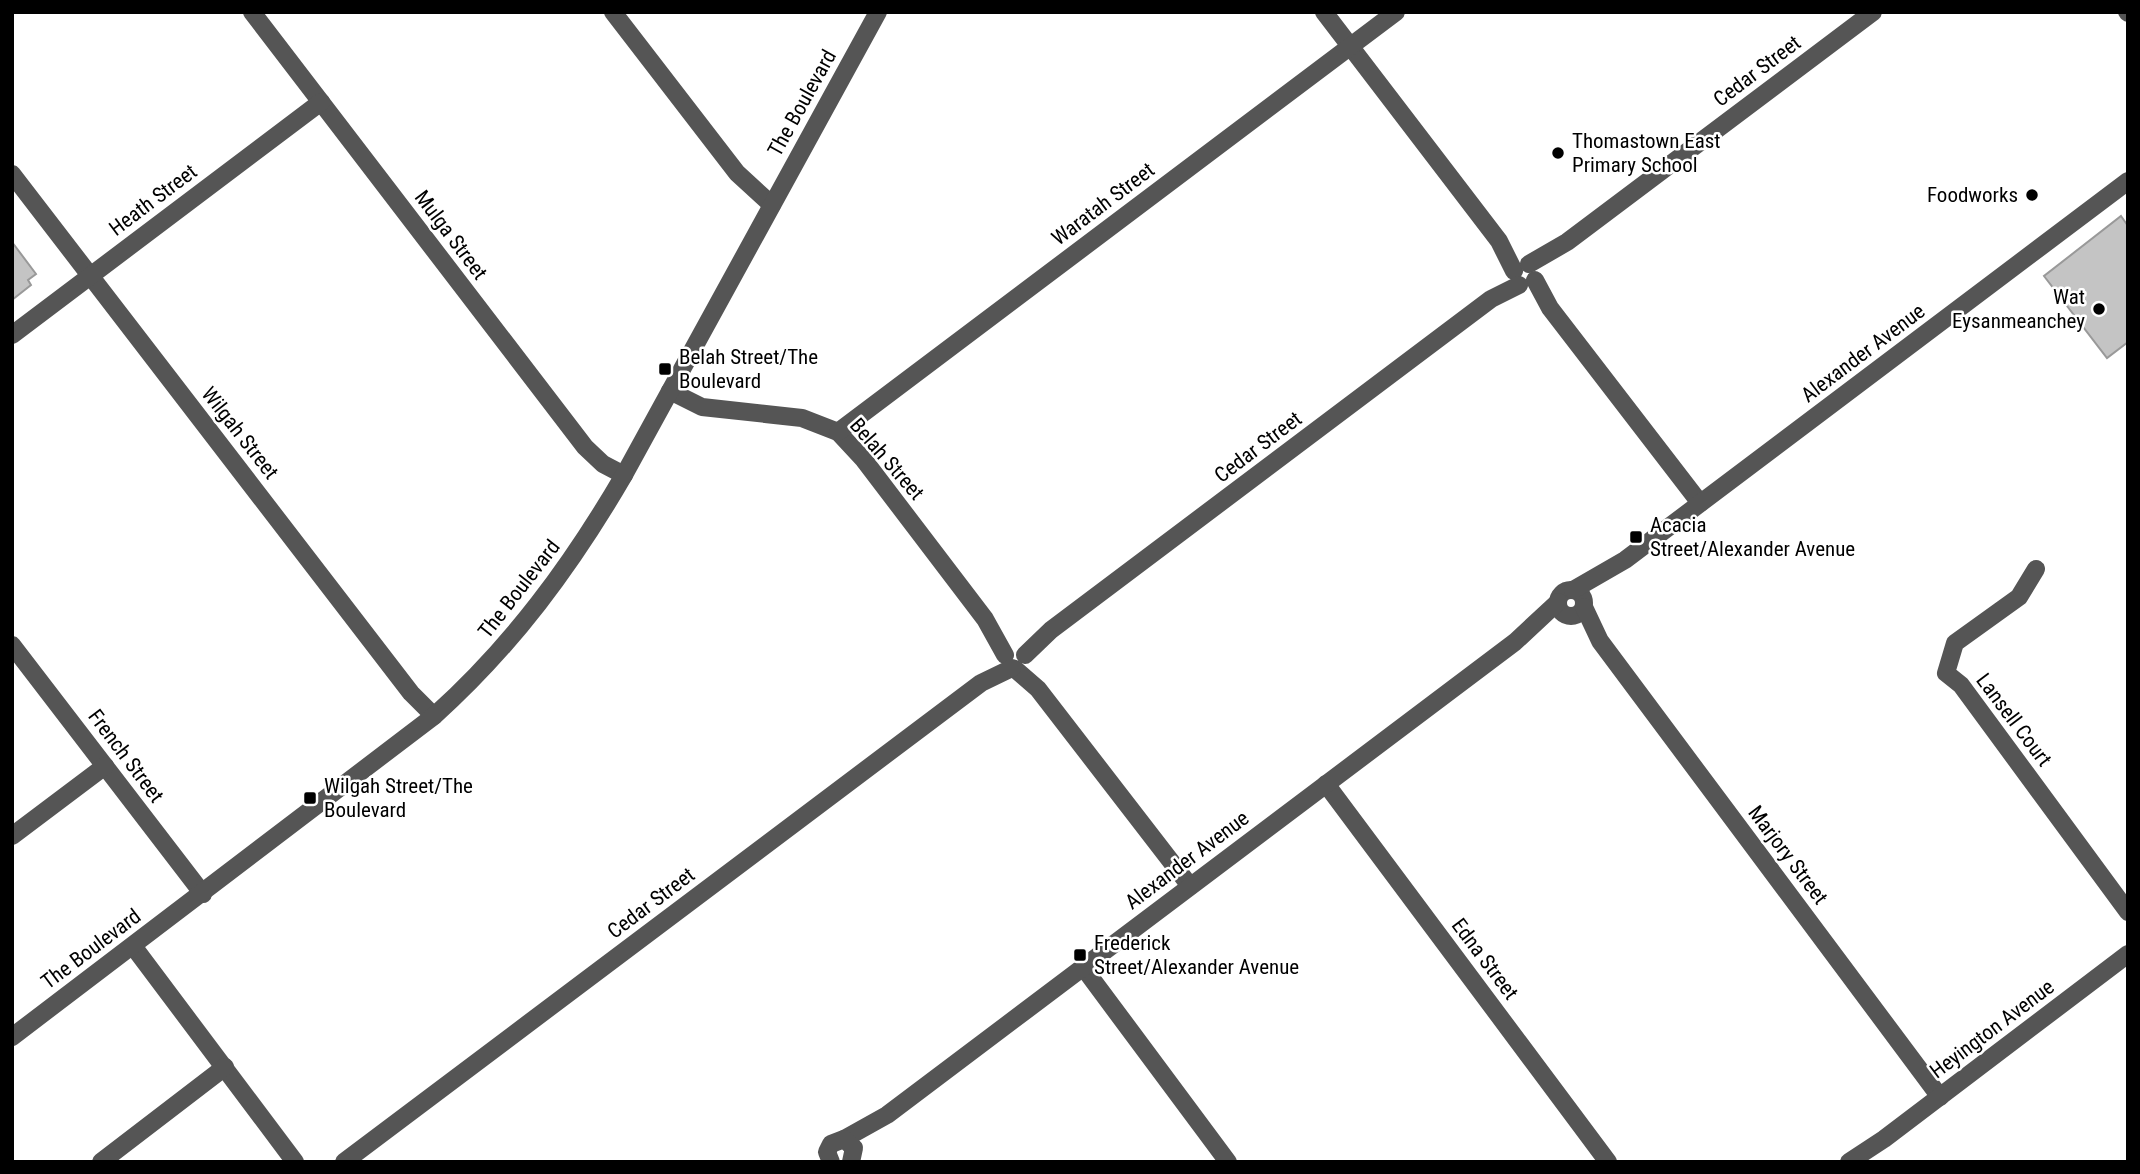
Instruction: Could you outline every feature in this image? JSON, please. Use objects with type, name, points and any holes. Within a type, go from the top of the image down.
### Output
[{"type":"street","name":"Mulga Street","points":[[251,12],[585,447],[603,464],[624,475]]},
{"type":"street","points":[[613,12],[737,173],[772,205]]},
{"type":"street","name":"The Boulevard","points":[[12,1037],[434,716],[495,657],[541,603],[590,534],[624,475],[878,12]]},
{"type":"street","points":[[1324,12],[1700,503]]},
{"type":"street","name":"Waratah Street","points":[[838,432],[1396,12]]},
{"type":"street","name":"Cedar Street","points":[[347,1161],[1873,12]]},
{"type":"street","name":"Heath Street","points":[[12,335],[321,102]]},
{"type":"street","name":"Wilgah Street","points":[[12,174],[411,693],[434,716]]},
{"type":"street","name":"Alexander Avenue","points":[[826,1159],[831,1144],[852,1154],[887,1115],[1515,642],[1573,605],[1625,560],[2128,181]]},
{"type":"street","name":"Belah Street","points":[[670,391],[702,407],[802,418],[838,432],[864,460],[1190,886]]},
{"type":"street","name":"Lansell Court","points":[[2035,569],[2019,597],[1955,643],[1946,673],[1961,685],[2128,912]]},
{"type":"street","name":"Marjory Street","points":[[1573,605],[1940,1097]]},
{"type":"street","name":"French Street","points":[[12,645],[202,894]]},
{"type":"street","points":[[12,836],[105,766]]},
{"type":"street","name":"Edna Street","points":[[1326,784],[1608,1162]]},
{"type":"street","points":[[133,946],[296,1159]]},
{"type":"street","name":"Heyington Avenue","points":[[1849,1162],[1884,1139],[2128,954]]},
{"type":"street","points":[[1083,967],[1228,1162]]},
{"type":"street","points":[[101,1162],[225,1067]]},
{"type":"street","name":"Heyington Avenue","points":[[1860,1162],[1884,1139]]},
{"type":"building","name":"Wat Eysanmeanchey","points":[[2121,216],[2128,226],[2128,342],[2107,358],[2044,276]]},
{"type":"building","points":[[12,242],[36,274],[28,280],[31,285],[12,300]]},
{"type":"place","name":"Thomastown East Primary School","points":[[1558,153]]},
{"type":"place","name":"Foodworks","points":[[2032,195]]},
{"type":"place","name":"Wat Eysanmeanchey","points":[[2099,309]]},
{"type":"place","name":"Belah Street/The Boulevard","points":[[665,369]]},
{"type":"place","name":"Acacia Street/Alexander Avenue","points":[[1636,537]]},
{"type":"place","name":"Wilgah Street/The Boulevard","points":[[310,798]]},
{"type":"place","name":"Frederick Street/Alexander Avenue","points":[[1080,955]]}]
